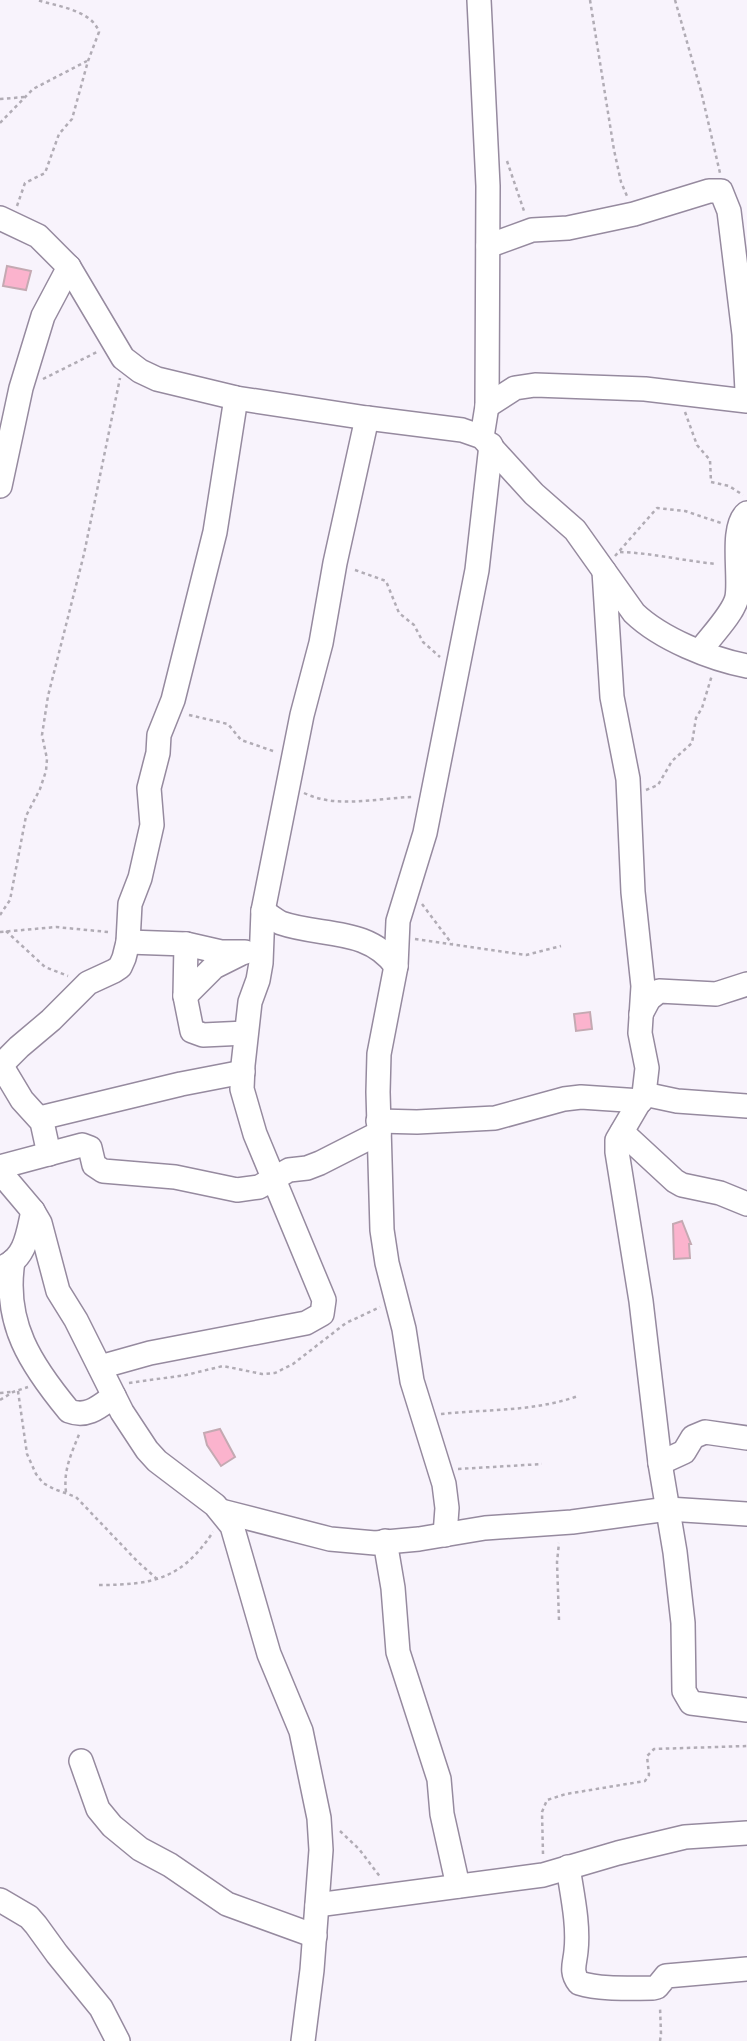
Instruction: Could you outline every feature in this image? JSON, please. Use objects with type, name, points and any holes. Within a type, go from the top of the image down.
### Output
[{"type":"street","points":[[445,1535],[447,1508],[441,1471],[412,1381],[404,1329],[382,1230],[378,1127],[379,1054],[396,966],[398,921],[422,845],[477,570],[487,441],[488,246],[487,148],[479,0]]},
{"type":"street","points":[[488,246],[531,230],[568,228],[634,214],[716,190],[733,205],[747,391]]},
{"type":"street","points":[[0,218],[38,236],[69,267],[118,351],[140,371],[157,379],[236,398],[462,430],[487,441],[534,494],[575,530],[634,613],[645,623],[723,662],[747,666]]},
{"type":"street","points":[[0,486],[13,403],[43,316],[69,267]]},
{"type":"street","points":[[487,406],[508,391],[524,386],[645,389],[747,401]]},
{"type":"street","points":[[49,1154],[40,1118],[22,1100],[1,1066],[88,983],[120,967],[128,939],[130,904],[140,878],[152,825],[149,788],[158,753],[159,735],[169,711],[215,532],[236,398]]},
{"type":"street","points":[[33,1211],[24,1246],[7,1264],[16,1325],[45,1381],[69,1411],[81,1415],[90,1413],[108,1384],[150,1353],[306,1323],[322,1314],[324,1300],[273,1181],[242,1089],[250,1002],[258,981],[253,944],[263,911],[302,715],[321,643],[335,563],[367,418]]},
{"type":"street","points":[[700,651],[735,606],[744,518]]},
{"type":"street","points":[[603,569],[612,697],[629,790],[633,892],[643,986],[640,1033],[647,1068],[642,1098],[617,1140],[617,1152],[641,1301],[668,1509],[682,1623],[684,1691],[691,1703],[747,1710]]},
{"type":"street","points":[[263,911],[279,922],[343,934],[369,944],[385,952],[396,966]]},
{"type":"street","points":[[128,939],[186,944],[221,952],[253,944]]},
{"type":"street","points":[[186,944],[185,996],[190,1027],[196,1034],[246,1032]]},
{"type":"street","points":[[185,996],[214,967],[253,944]]},
{"type":"street","points":[[641,1014],[649,999],[659,990],[716,994],[747,984]]},
{"type":"street","points":[[40,1118],[243,1072]]},
{"type":"street","points":[[303,2041],[315,1936],[321,1850],[319,1818],[301,1731],[269,1654],[232,1526],[223,1512],[157,1461],[147,1450],[58,1291],[40,1223],[0,1169],[82,1145],[90,1148],[94,1166],[103,1171],[175,1177],[237,1190],[259,1187],[289,1170],[320,1163],[378,1127],[495,1118],[581,1097],[642,1098],[747,1106]]},
{"type":"street","points":[[622,1132],[675,1181],[727,1195],[747,1204]]},
{"type":"street","points":[[660,1463],[684,1452],[693,1437],[705,1432],[747,1438]]},
{"type":"street","points":[[223,1512],[330,1539],[375,1543],[485,1528],[560,1523],[668,1509],[747,1514]]},
{"type":"street","points":[[386,1541],[398,1652],[439,1779],[442,1814],[458,1886]]},
{"type":"street","points":[[81,1762],[98,1809],[112,1826],[140,1849],[170,1865],[227,1904],[315,1936]]},
{"type":"street","points":[[317,1905],[543,1875],[685,1837],[747,1833]]},
{"type":"street","points":[[568,1867],[575,1913],[576,1950],[573,1971],[579,1983],[624,1988],[657,1987],[666,1976],[747,1969]]},
{"type":"street","points":[[0,1900],[29,1917],[36,1925],[101,2008],[118,2041]]},
{"type":"path","points":[[28,231],[17,207],[18,203],[26,183],[45,173],[59,134],[72,119],[99,32],[97,26],[81,14],[37,0]]},
{"type":"path","points":[[590,0],[614,150],[621,182],[634,214]]},
{"type":"path","points":[[674,0],[733,205]]},
{"type":"path","points":[[0,123],[33,89],[88,61]]},
{"type":"path","points":[[0,99],[25,97]]},
{"type":"path","points":[[487,148],[510,165],[531,230]]},
{"type":"path","points":[[0,915],[10,900],[26,816],[46,771],[47,759],[42,735],[48,696],[84,554],[116,400],[118,351],[13,403]]},
{"type":"path","points":[[677,393],[697,446],[710,460],[711,482],[729,486],[747,497]]},
{"type":"path","points":[[603,569],[657,509],[685,511],[712,522],[744,518]]},
{"type":"path","points":[[620,552],[649,553],[674,560],[737,567]]},
{"type":"path","points":[[335,563],[386,581],[399,613],[414,625],[423,642],[455,674]]},
{"type":"path","points":[[629,790],[642,791],[659,785],[671,761],[692,743],[696,718],[713,673],[723,662]]},
{"type":"path","points":[[169,711],[228,723],[241,740],[291,769],[306,795],[348,801],[421,797],[432,793]]},
{"type":"path","points":[[409,889],[453,945]]},
{"type":"path","points":[[0,932],[73,927],[128,939]]},
{"type":"path","points":[[6,931],[45,967],[88,983]]},
{"type":"path","points":[[397,937],[526,955],[561,946]]},
{"type":"path","points":[[108,1384],[186,1375],[223,1366],[262,1374],[275,1373],[293,1364],[346,1323],[396,1300]]},
{"type":"path","points":[[0,1393],[18,1391],[45,1381]]},
{"type":"path","points":[[18,1391],[27,1454],[43,1483],[84,1504],[115,1539],[157,1579]]},
{"type":"path","points":[[0,1400],[13,1392]]},
{"type":"path","points":[[424,1416],[510,1410],[562,1402],[578,1396]]},
{"type":"path","points":[[65,1492],[67,1465],[80,1433],[81,1415]]},
{"type":"path","points":[[441,1471],[542,1464]]},
{"type":"path","points":[[99,1585],[132,1585],[157,1579],[185,1567],[200,1552],[223,1512]]},
{"type":"path","points":[[559,1620],[557,1562],[560,1523]]},
{"type":"path","points":[[543,1875],[542,1812],[547,1800],[566,1794],[645,1781],[649,1775],[647,1756],[654,1749],[747,1746]]},
{"type":"path","points":[[319,1818],[341,1832],[359,1849],[391,1894]]},
{"type":"path","points":[[657,1987],[661,2015],[660,2041]]},
{"type":"building","points":[[7,266],[31,271],[26,290],[3,286]]},
{"type":"building","points":[[590,1012],[592,1029],[576,1031],[574,1014]]},
{"type":"building","points":[[682,1221],[691,1244],[690,1258],[674,1259],[673,1224]]},
{"type":"building","points":[[220,1429],[235,1457],[221,1466],[207,1445],[204,1433]]}]
